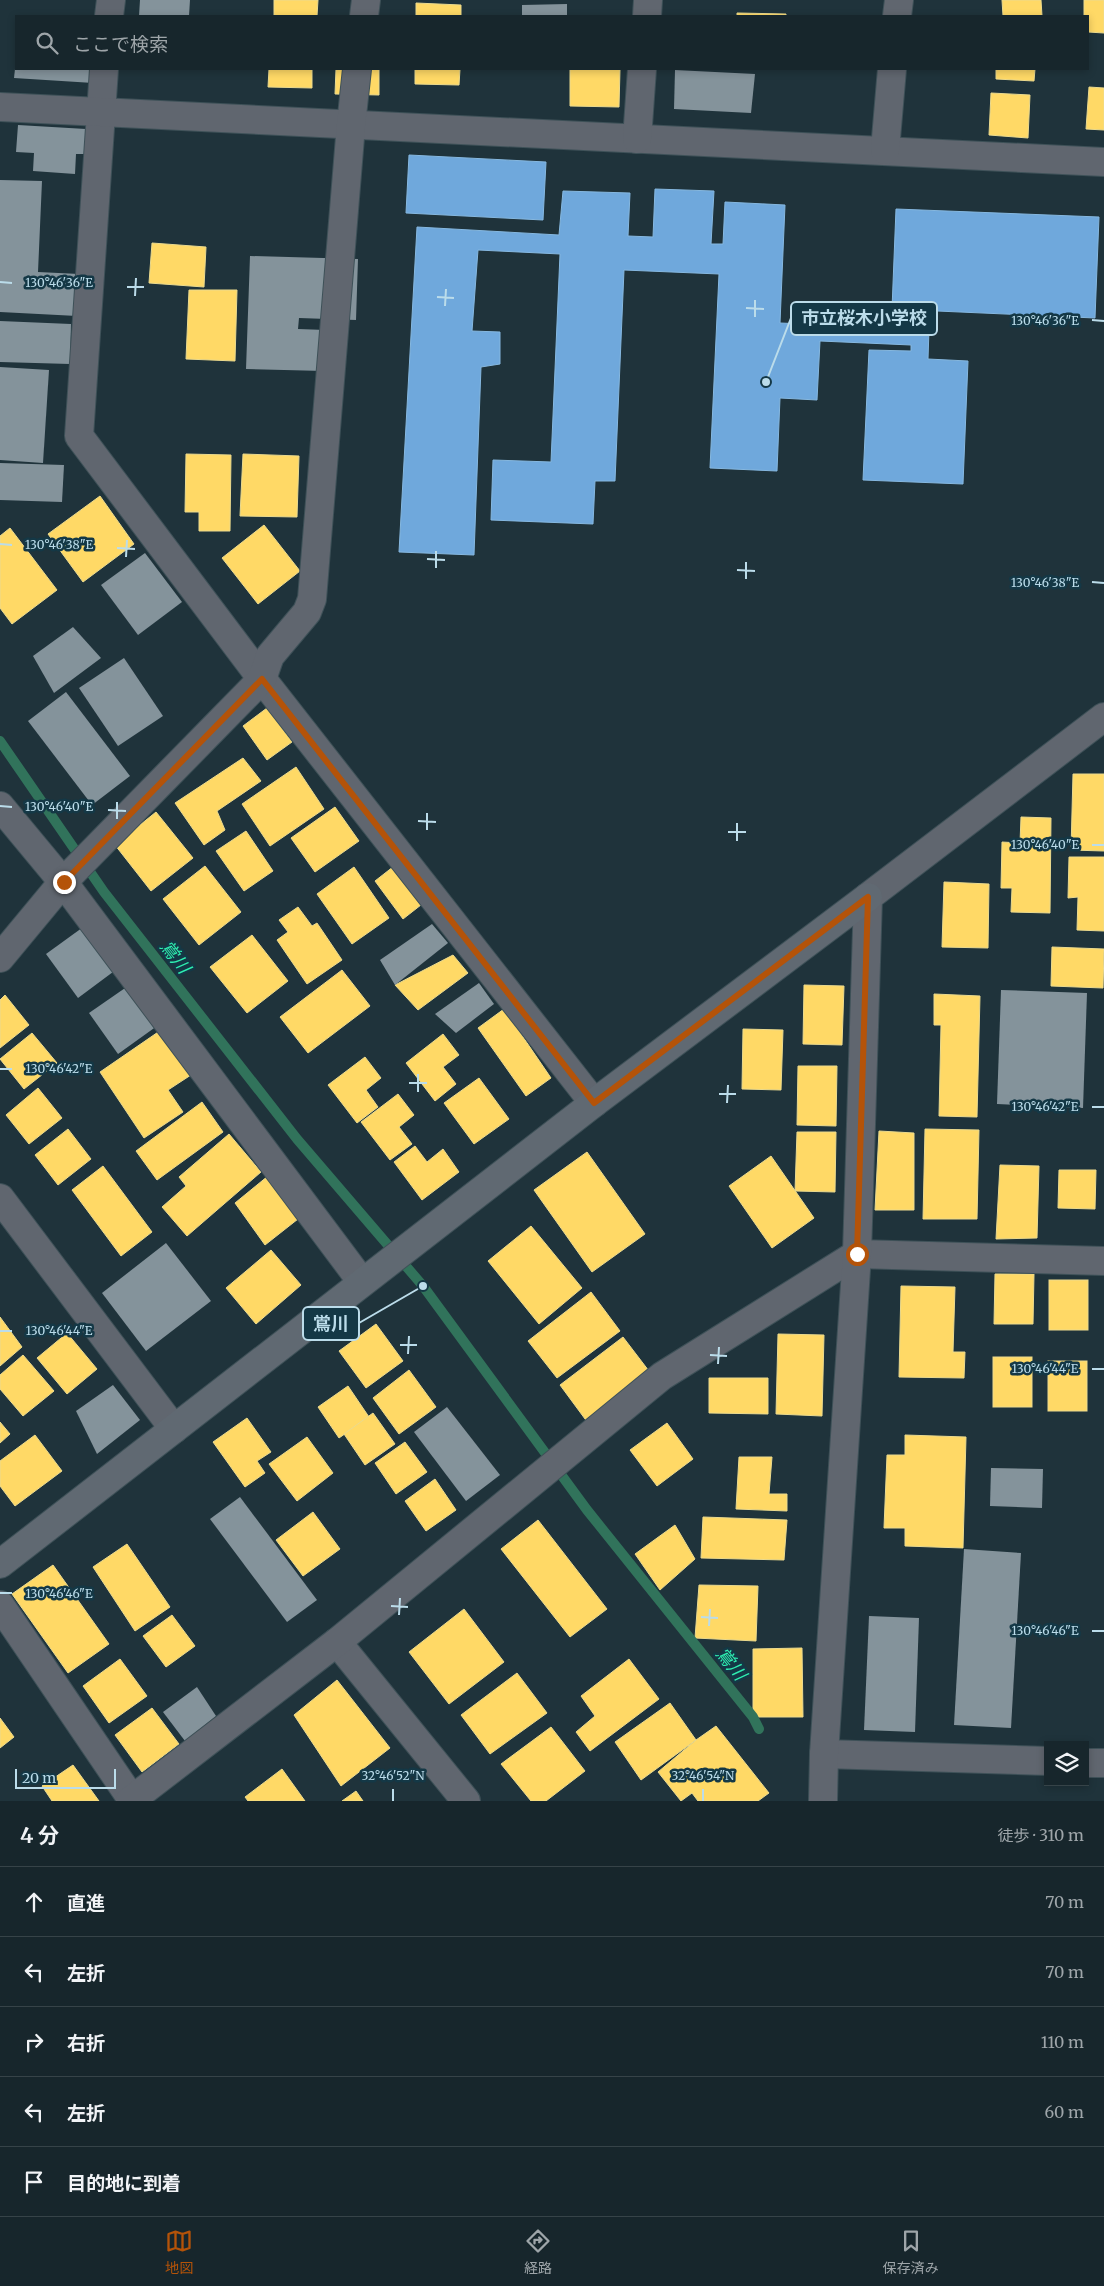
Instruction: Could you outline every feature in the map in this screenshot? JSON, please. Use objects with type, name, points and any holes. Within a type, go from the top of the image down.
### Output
[{"type":"street","points":[[109,15],[111,0]]},
{"type":"street","points":[[364,15],[366,0]]},
{"type":"street","points":[[647,15],[648,0]]},
{"type":"street","points":[[897,15],[899,0]]},
{"type":"street","points":[[104,70],[79,436],[262,679],[594,1103]]},
{"type":"street","points":[[0,958],[64,882],[262,679],[270,656],[308,612],[312,598],[357,70]]},
{"type":"street","points":[[637,138],[642,70]]},
{"type":"street","points":[[885,150],[892,70]]},
{"type":"street","points":[[0,106],[100,113],[1104,162]]},
{"type":"street","points":[[0,1564],[594,1103],[1104,717]]},
{"type":"street","points":[[0,806],[64,882],[362,1282]]},
{"type":"street","points":[[823,1801],[824,1754],[857,1254],[868,897]]},
{"type":"street","points":[[0,1198],[174,1429]]},
{"type":"street","points":[[0,1605],[132,1800],[337,1642],[662,1376],[857,1254],[1104,1261]]},
{"type":"street","points":[[337,1642],[466,1801]]},
{"type":"street","points":[[824,1754],[1044,1761]]},
{"type":"street","points":[[1089,1763],[1104,1763]]},
{"type":"building: 住宅","points":[[274,0],[318,0],[317,15],[274,15]]},
{"type":"building: 住宅","points":[[1002,0],[1041,0],[1042,15],[1003,15]]},
{"type":"building: 住宅","points":[[1084,0],[1104,0],[1104,33],[1089,32],[1089,15],[1084,15]]},
{"type":"building: 住宅","points":[[416,3],[461,5],[461,15],[416,15]]},
{"type":"building: 住宅","points":[[737,13],[786,14],[786,15],[737,15]]},
{"type":"building: 住宅","points":[[269,70],[312,70],[312,88],[268,87]]},
{"type":"building: 住宅","points":[[336,70],[379,70],[379,95],[335,94]]},
{"type":"building: 住宅","points":[[415,70],[460,70],[459,85],[415,84]]},
{"type":"building: 住宅","points":[[570,70],[620,70],[619,107],[570,106]]},
{"type":"building: 住宅","points":[[996,70],[1035,70],[1034,81],[996,79]]},
{"type":"building: 住宅","points":[[1089,87],[1104,88],[1104,130],[1086,129]]},
{"type":"building: 住宅","points":[[991,93],[1030,95],[1028,138],[989,135]]},
{"type":"building: 住宅","points":[[152,243],[206,247],[204,287],[149,283]]},
{"type":"building: 住宅","points":[[189,290],[237,290],[235,361],[186,359]]},
{"type":"building: 住宅","points":[[186,454],[231,455],[230,531],[199,531],[199,512],[185,512]]},
{"type":"building: 住宅","points":[[243,454],[299,456],[297,517],[240,516]]},
{"type":"building: 住宅","points":[[100,496],[134,544],[83,582],[48,534]]},
{"type":"building: 住宅","points":[[264,525],[300,571],[258,604],[222,558]]},
{"type":"building: 住宅","points":[[10,528],[57,590],[12,624],[0,608],[0,536]]},
{"type":"building: 住宅","points":[[267,708],[292,742],[267,760],[243,726]]},
{"type":"building: 住宅","points":[[243,758],[261,781],[217,811],[225,830],[204,845],[175,803]]},
{"type":"building: 住宅","points":[[296,767],[324,809],[270,846],[242,804]]},
{"type":"building: 住宅","points":[[1073,774],[1104,774],[1104,851],[1071,850]]},
{"type":"building: 住宅","points":[[335,807],[359,841],[315,872],[291,838]]},
{"type":"building: 住宅","points":[[156,812],[193,858],[151,891],[115,845]]},
{"type":"building: 住宅","points":[[1021,817],[1051,818],[1050,913],[1011,912],[1012,888],[1001,888],[1002,842],[1020,843]]},
{"type":"building: 住宅","points":[[246,831],[273,871],[244,891],[216,851]]},
{"type":"building: 住宅","points":[[1069,857],[1104,857],[1104,931],[1077,930],[1078,897],[1068,898]]},
{"type":"building: 住宅","points":[[398,863],[426,901],[403,919],[375,881]]},
{"type":"building: 住宅","points":[[205,866],[241,912],[199,945],[163,899]]},
{"type":"building: 住宅","points":[[354,867],[389,918],[352,944],[317,894]]},
{"type":"building: 住宅","points":[[944,882],[989,884],[988,948],[942,947]]},
{"type":"building: 住宅","points":[[298,907],[312,926],[317,923],[342,960],[307,984],[277,940],[288,932],[279,920]]},
{"type":"building: 住宅","points":[[252,935],[288,981],[247,1013],[210,967]]},
{"type":"building: 住宅","points":[[1052,947],[1104,949],[1103,988],[1051,986]]},
{"type":"building: 住宅","points":[[453,955],[468,973],[418,1010],[395,985]]},
{"type":"building: 住宅","points":[[342,970],[370,1006],[308,1053],[280,1017]]},
{"type":"building: 住宅","points":[[804,985],[844,986],[842,1045],[803,1044]]},
{"type":"building: 住宅","points":[[934,994],[980,996],[977,1117],[939,1116],[941,1025],[934,1025]]},
{"type":"building: 住宅","points":[[5,995],[29,1025],[0,1048],[0,1000]]},
{"type":"building: 住宅","points":[[504,1009],[551,1078],[526,1096],[478,1028]]},
{"type":"building: 住宅","points":[[164,1028],[194,1073],[168,1090],[183,1112],[144,1138],[100,1072]]},
{"type":"building: 住宅","points":[[743,1029],[783,1030],[781,1090],[742,1089]]},
{"type":"building: 住宅","points":[[32,1033],[57,1063],[24,1089],[0,1059]]},
{"type":"building: 住宅","points":[[443,1034],[459,1055],[443,1067],[456,1084],[435,1101],[406,1063]]},
{"type":"building: 住宅","points":[[365,1057],[381,1078],[366,1090],[378,1107],[357,1123],[328,1085]]},
{"type":"building: 住宅","points":[[798,1066],[837,1066],[836,1126],[797,1125]]},
{"type":"building: 住宅","points":[[479,1078],[509,1119],[474,1144],[444,1103]]},
{"type":"building: 住宅","points":[[38,1088],[62,1118],[29,1144],[6,1115]]},
{"type":"building: 住宅","points":[[398,1094],[414,1115],[399,1127],[412,1144],[390,1160],[361,1122]]},
{"type":"building: 住宅","points":[[202,1102],[223,1132],[157,1180],[136,1151]]},
{"type":"building: 住宅","points":[[68,1129],[91,1159],[58,1185],[35,1155]]},
{"type":"building: 住宅","points":[[925,1129],[979,1130],[977,1219],[923,1219]]},
{"type":"building: 住宅","points":[[879,1131],[914,1133],[914,1210],[875,1210]]},
{"type":"building: 住宅","points":[[797,1132],[836,1132],[835,1192],[795,1191]]},
{"type":"building: 住宅","points":[[229,1134],[261,1172],[187,1236],[162,1207],[186,1186],[179,1177]]},
{"type":"building: 住宅","points":[[415,1146],[427,1162],[443,1149],[459,1172],[422,1200],[394,1162]]},
{"type":"building: 住宅","points":[[587,1152],[645,1234],[592,1272],[534,1190]]},
{"type":"building: 住宅","points":[[771,1156],[814,1218],[772,1248],[729,1186]]},
{"type":"building: 住宅","points":[[1000,1165],[1039,1166],[1037,1238],[996,1239]]},
{"type":"building: 住宅","points":[[103,1166],[152,1232],[121,1256],[72,1190]]},
{"type":"building: 住宅","points":[[1059,1170],[1096,1170],[1095,1209],[1058,1208]]},
{"type":"building: 住宅","points":[[268,1176],[298,1219],[265,1245],[235,1203]]},
{"type":"building: 住宅","points":[[531,1226],[582,1288],[539,1324],[488,1261]]},
{"type":"building: 住宅","points":[[271,1250],[301,1285],[256,1324],[226,1288]]},
{"type":"building: 住宅","points":[[995,1274],[1034,1274],[1033,1324],[994,1324]]},
{"type":"building: 住宅","points":[[1049,1280],[1088,1280],[1088,1330],[1049,1330]]},
{"type":"building: 住宅","points":[[901,1286],[955,1287],[953,1352],[965,1352],[964,1378],[899,1377]]},
{"type":"building: 住宅","points":[[591,1292],[620,1331],[557,1378],[528,1341]]},
{"type":"building: 住宅","points":[[0,1317],[22,1347],[0,1366]]},
{"type":"building: 住宅","points":[[376,1324],[403,1361],[366,1388],[339,1351]]},
{"type":"building: 住宅","points":[[67,1333],[97,1369],[67,1394],[37,1358]]},
{"type":"building: 住宅","points":[[778,1334],[824,1335],[822,1416],[776,1414]]},
{"type":"building: 住宅","points":[[623,1337],[652,1375],[588,1423],[560,1385]]},
{"type":"building: 住宅","points":[[23,1355],[54,1391],[23,1416],[0,1389],[0,1375]]},
{"type":"building: 住宅","points":[[993,1357],[1032,1357],[1032,1407],[993,1407]]},
{"type":"building: 住宅","points":[[1048,1361],[1087,1361],[1087,1411],[1048,1411]]},
{"type":"building: 住宅","points":[[409,1370],[436,1407],[399,1434],[373,1398]]},
{"type":"building: 住宅","points":[[709,1378],[768,1378],[768,1414],[709,1413]]},
{"type":"building: 住宅","points":[[348,1386],[369,1417],[339,1438],[318,1407]]},
{"type":"building: 住宅","points":[[373,1413],[395,1444],[365,1465],[344,1434]]},
{"type":"building: 住宅","points":[[247,1418],[271,1452],[257,1461],[265,1473],[245,1487],[213,1442]]},
{"type":"building: 住宅","points":[[0,1422],[10,1434],[0,1443]]},
{"type":"building: 住宅","points":[[667,1423],[693,1459],[657,1486],[630,1450]]},
{"type":"building: 住宅","points":[[35,1435],[62,1471],[15,1506],[0,1486],[0,1461]]},
{"type":"building: 住宅","points":[[905,1435],[966,1437],[963,1548],[905,1546],[905,1528],[884,1528],[887,1455],[905,1455]]},
{"type":"building: 住宅","points":[[307,1437],[333,1473],[297,1501],[269,1464]]},
{"type":"building: 住宅","points":[[405,1442],[427,1472],[396,1494],[375,1463]]},
{"type":"building: 住宅","points":[[739,1457],[772,1457],[769,1494],[787,1494],[787,1511],[736,1509]]},
{"type":"building: 住宅","points":[[435,1479],[456,1510],[426,1531],[405,1501]]},
{"type":"building: 住宅","points":[[313,1512],[340,1549],[303,1576],[276,1540]]},
{"type":"building: 住宅","points":[[703,1517],[787,1520],[784,1560],[701,1558]]},
{"type":"building: 住宅","points":[[538,1520],[607,1609],[570,1637],[501,1549]]},
{"type":"building: 住宅","points":[[675,1525],[695,1559],[660,1590],[635,1554]]},
{"type":"building: 住宅","points":[[127,1544],[170,1607],[135,1631],[93,1567]]},
{"type":"building: 住宅","points":[[53,1565],[109,1644],[68,1673],[12,1594]]},
{"type":"building: 住宅","points":[[699,1585],[758,1586],[756,1641],[695,1638]]},
{"type":"building: 住宅","points":[[464,1609],[504,1662],[449,1704],[409,1652]]},
{"type":"building: 住宅","points":[[172,1615],[195,1646],[166,1667],[143,1636]]},
{"type":"building: 住宅","points":[[802,1648],[803,1717],[753,1717],[753,1649]]},
{"type":"building: 住宅","points":[[120,1659],[147,1696],[109,1723],[83,1686]]},
{"type":"building: 住宅","points":[[629,1659],[659,1699],[590,1751],[576,1732],[595,1716],[581,1696]]},
{"type":"building: 住宅","points":[[517,1673],[547,1713],[490,1754],[461,1715]]},
{"type":"building: 住宅","points":[[337,1680],[390,1748],[341,1786],[294,1715]]},
{"type":"building: 住宅","points":[[670,1703],[696,1740],[641,1780],[615,1742]]},
{"type":"building: 住宅","points":[[152,1708],[179,1744],[142,1772],[115,1735]]},
{"type":"building: 住宅","points":[[0,1718],[14,1737],[0,1748]]},
{"type":"building: 住宅","points":[[716,1726],[769,1793],[758,1801],[698,1801],[692,1793],[681,1801],[658,1772]]},
{"type":"building: 住宅","points":[[551,1727],[585,1771],[546,1801],[531,1801],[501,1764]]},
{"type":"building: 住宅","points":[[73,1765],[99,1801],[52,1801],[42,1786]]},
{"type":"building: 住宅","points":[[282,1769],[305,1801],[248,1801],[245,1797]]},
{"type":"building: 住宅","points":[[356,1791],[363,1801],[342,1801]]},
{"type":"building: 教育","points":[[409,155],[546,162],[543,220],[406,213]]},
{"type":"building: 教育","points":[[655,189],[714,191],[711,244],[723,244],[725,202],[785,205],[780,323],[929,329],[928,359],[968,361],[963,484],[863,480],[869,350],[911,351],[911,345],[820,341],[817,400],[780,398],[777,471],[710,468],[719,274],[624,270],[615,481],[595,481],[593,524],[491,520],[493,460],[551,462],[560,254],[478,250],[472,331],[500,332],[500,364],[481,367],[474,555],[399,552],[417,227],[559,235],[563,191],[630,193],[628,236],[653,237]]},
{"type":"building: 教育","points":[[896,209],[1099,217],[1095,318],[892,309]]},
{"type":"building: その他","points":[[140,0],[190,0],[189,15],[139,15]]},
{"type":"building: その他","points":[[567,4],[567,15],[522,15],[522,5]]},
{"type":"building: その他","points":[[15,69],[110,70],[109,84],[14,78]]},
{"type":"building: その他","points":[[675,70],[755,74],[751,113],[674,109]]},
{"type":"building: その他","points":[[18,125],[86,129],[85,154],[76,154],[75,174],[33,171],[34,153],[16,152]]},
{"type":"building: その他","points":[[0,180],[42,181],[38,272],[79,274],[77,316],[0,312]]},
{"type":"building: その他","points":[[250,256],[358,259],[356,320],[299,318],[298,329],[326,330],[324,371],[246,369]]},
{"type":"building: その他","points":[[0,321],[71,324],[70,364],[0,362]]},
{"type":"building: その他","points":[[0,367],[49,370],[43,463],[0,460]]},
{"type":"building: その他","points":[[0,463],[64,465],[62,502],[0,500]]},
{"type":"building: その他","points":[[145,553],[182,602],[138,635],[101,585]]},
{"type":"building: その他","points":[[73,627],[101,658],[54,693],[33,656]]},
{"type":"building: その他","points":[[124,658],[163,716],[118,746],[79,688]]},
{"type":"building: その他","points":[[66,692],[130,776],[92,805],[28,721]]},
{"type":"building: その他","points":[[432,924],[448,943],[395,985],[380,960]]},
{"type":"building: その他","points":[[86,925],[117,969],[78,998],[46,954]]},
{"type":"building: その他","points":[[479,983],[494,1004],[456,1033],[435,1014]]},
{"type":"building: その他","points":[[128,986],[157,1026],[118,1054],[89,1013]]},
{"type":"building: その他","points":[[1001,990],[1087,993],[1083,1108],[997,1104]]},
{"type":"building: その他","points":[[166,1243],[211,1301],[146,1351],[102,1293]]},
{"type":"building: その他","points":[[113,1385],[140,1420],[97,1454],[76,1411]]},
{"type":"building: その他","points":[[447,1407],[500,1475],[466,1501],[414,1432]]},
{"type":"building: その他","points":[[991,1468],[1043,1469],[1042,1508],[990,1506]]},
{"type":"building: その他","points":[[240,1497],[317,1600],[287,1622],[210,1519]]},
{"type":"building: その他","points":[[964,1549],[1021,1553],[1011,1728],[954,1725]]},
{"type":"building: その他","points":[[869,1616],[919,1618],[915,1732],[864,1730]]},
{"type":"building: その他","points":[[197,1687],[216,1716],[185,1741],[163,1712]]},
{"type":"waterway","name":"鴬川","points":[[0,741],[104,892],[297,1139],[423,1286],[587,1510],[753,1717],[759,1729]]},
{"type":"place","name":"市立桜木小学校","points":[[766,382]]},
{"type":"place","name":"鴬川","points":[[423,1286]]},
{"type":"route","points":[[64,882],[262,679],[594,1103],[868,897],[857,1254]]}]
